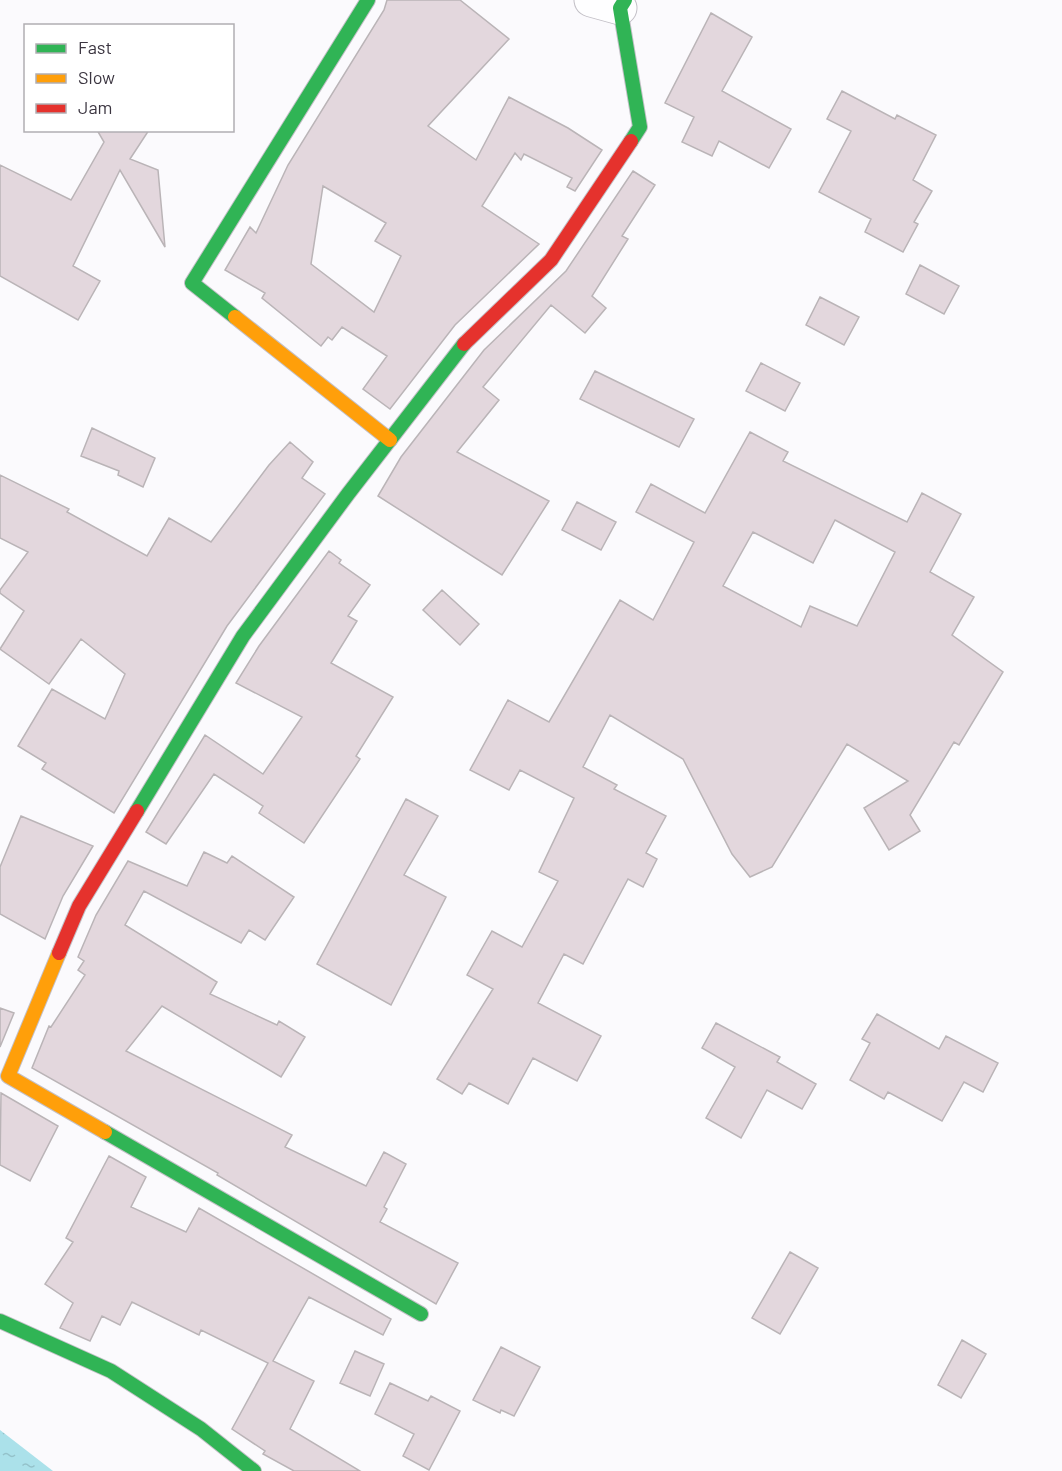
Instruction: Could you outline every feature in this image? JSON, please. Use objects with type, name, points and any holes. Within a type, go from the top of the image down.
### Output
[{"type":"street","points":[[368,0],[192,283],[390,440]]},
{"type":"street","points":[[421,1314],[3,1077],[79,906],[243,636],[470,337],[551,260],[640,127],[612,3]]},
{"type":"street","points":[[0,1321],[111,1371],[201,1429],[254,1471]]},
{"type":"water","points":[[0,1430],[53,1471],[0,1471]]},
{"type":"building","points":[[387,0],[460,0],[509,39],[428,126],[476,160],[509,97],[568,128],[602,150],[575,191],[567,187],[572,178],[524,154],[521,160],[515,153],[482,206],[539,244],[455,325],[390,409],[363,389],[387,356],[342,327],[332,340],[328,337],[321,346],[262,298],[265,293],[225,270],[250,227],[256,233],[288,165],[384,10]],"holes":[[[323,186],[386,223],[375,241],[401,256],[374,312],[311,264]]]},
{"type":"building","points":[[711,13],[752,37],[722,91],[791,129],[769,168],[719,141],[712,156],[682,142],[694,117],[665,103]]},
{"type":"building","points":[[842,91],[895,119],[897,115],[936,135],[913,180],[932,191],[914,222],[918,224],[903,252],[865,232],[871,219],[819,192],[851,131],[827,119]]},
{"type":"building","points":[[98,132],[148,132],[130,159],[158,170],[165,247],[120,170],[73,266],[100,281],[78,320],[0,276],[0,165],[71,200],[104,142]]},
{"type":"building","points":[[633,171],[655,185],[622,236],[628,239],[592,296],[606,308],[585,333],[551,305],[483,387],[499,400],[457,452],[549,501],[502,575],[378,496],[401,457],[484,350],[566,271]]},
{"type":"building","points":[[920,265],[959,286],[944,314],[906,294]]},
{"type":"building","points":[[820,297],[859,317],[844,345],[806,325]]},
{"type":"building","points":[[761,363],[800,383],[785,411],[746,391]]},
{"type":"building","points":[[595,371],[694,419],[679,447],[580,399]]},
{"type":"building","points":[[92,428],[155,458],[143,487],[118,475],[119,471],[81,456]]},
{"type":"building","points":[[750,432],[788,452],[783,461],[907,522],[922,493],[961,514],[930,572],[974,597],[952,635],[1003,672],[959,745],[954,742],[910,815],[920,831],[889,850],[864,808],[908,781],[847,744],[772,867],[750,877],[732,854],[683,759],[610,715],[583,767],[617,785],[614,789],[666,816],[646,853],[657,859],[643,887],[628,879],[583,964],[564,954],[538,1003],[601,1036],[577,1081],[533,1058],[508,1104],[469,1083],[462,1094],[437,1079],[493,989],[467,975],[492,931],[522,947],[558,881],[539,872],[574,798],[520,770],[509,790],[470,770],[508,700],[549,722],[620,600],[653,620],[694,542],[636,512],[651,484],[705,513]],"holes":[[[835,520],[895,552],[857,626],[810,606],[801,627],[723,586],[753,532],[813,563]]]},
{"type":"building","points":[[290,442],[313,462],[302,478],[325,494],[227,626],[114,813],[42,769],[46,763],[18,746],[52,689],[105,719],[125,674],[81,639],[49,684],[0,649],[24,611],[0,593],[0,590],[28,552],[0,538],[0,475],[69,509],[67,512],[147,556],[169,518],[211,542],[269,465]]},
{"type":"building","points":[[577,502],[616,522],[601,550],[562,530]]},
{"type":"building","points":[[329,551],[341,560],[339,563],[370,585],[348,616],[357,621],[331,663],[393,697],[356,756],[360,759],[304,843],[259,813],[263,806],[214,774],[166,844],[146,832],[205,735],[263,774],[302,717],[236,683],[259,646]]},
{"type":"building","points":[[442,590],[479,624],[460,645],[423,610]]},
{"type":"building","points":[[406,799],[438,816],[404,875],[446,897],[391,1005],[317,964]]},
{"type":"building","points":[[21,816],[93,846],[63,896],[45,939],[0,914],[0,867]]},
{"type":"building","points":[[204,852],[227,863],[232,856],[294,897],[265,940],[249,930],[241,943],[144,891],[125,925],[217,982],[210,994],[277,1025],[279,1021],[305,1037],[281,1077],[162,1006],[126,1051],[292,1135],[285,1147],[366,1186],[384,1152],[406,1164],[384,1207],[387,1209],[380,1222],[458,1263],[436,1304],[217,1175],[218,1173],[32,1068],[49,1026],[51,1027],[85,975],[78,970],[84,961],[78,957],[96,915],[128,861],[187,886]]},
{"type":"building","points":[[0,1008],[14,1013],[0,1047]]},
{"type":"building","points":[[877,1014],[939,1049],[946,1036],[998,1063],[983,1092],[964,1082],[942,1121],[888,1092],[884,1099],[850,1080],[870,1043],[862,1039]]},
{"type":"building","points":[[716,1023],[780,1057],[777,1062],[816,1084],[802,1109],[767,1090],[741,1138],[706,1118],[735,1067],[702,1048]]},
{"type":"building","points":[[1,1093],[58,1126],[30,1181],[0,1165]]},
{"type":"building","points":[[109,1156],[146,1177],[131,1207],[186,1232],[199,1208],[391,1319],[383,1335],[309,1297],[273,1361],[314,1381],[290,1429],[360,1471],[294,1471],[263,1454],[265,1451],[232,1429],[268,1363],[201,1330],[199,1335],[132,1302],[120,1325],[102,1316],[90,1341],[60,1328],[73,1303],[45,1284],[73,1242],[66,1238]]},
{"type":"building","points":[[790,1252],[818,1268],[780,1334],[752,1318]]},
{"type":"building","points":[[962,1340],[986,1354],[961,1398],[938,1385]]},
{"type":"building","points":[[501,1347],[540,1367],[514,1416],[501,1410],[500,1413],[473,1400]]},
{"type":"building","points":[[355,1351],[384,1364],[370,1396],[340,1383]]},
{"type":"building","points":[[390,1383],[428,1401],[431,1396],[460,1411],[429,1470],[403,1456],[414,1434],[375,1414]]},
{"type":"traffic: fast","points":[[235,317],[192,283],[368,0]]},
{"type":"traffic: fast","points":[[625,0],[620,8],[640,127],[631,141]]},
{"type":"traffic: fast","points":[[137,811],[243,636],[348,494],[464,344]]},
{"type":"traffic: fast","points":[[105,1132],[421,1314]]},
{"type":"traffic: fast","points":[[0,1321],[111,1371],[201,1429],[254,1471]]},
{"type":"traffic: slow","points":[[235,317],[390,440]]},
{"type":"traffic: slow","points":[[59,953],[8,1076],[105,1132]]},
{"type":"traffic: jam","points":[[464,344],[551,260],[631,141]]},
{"type":"traffic: jam","points":[[59,953],[79,906],[137,811]]}]
